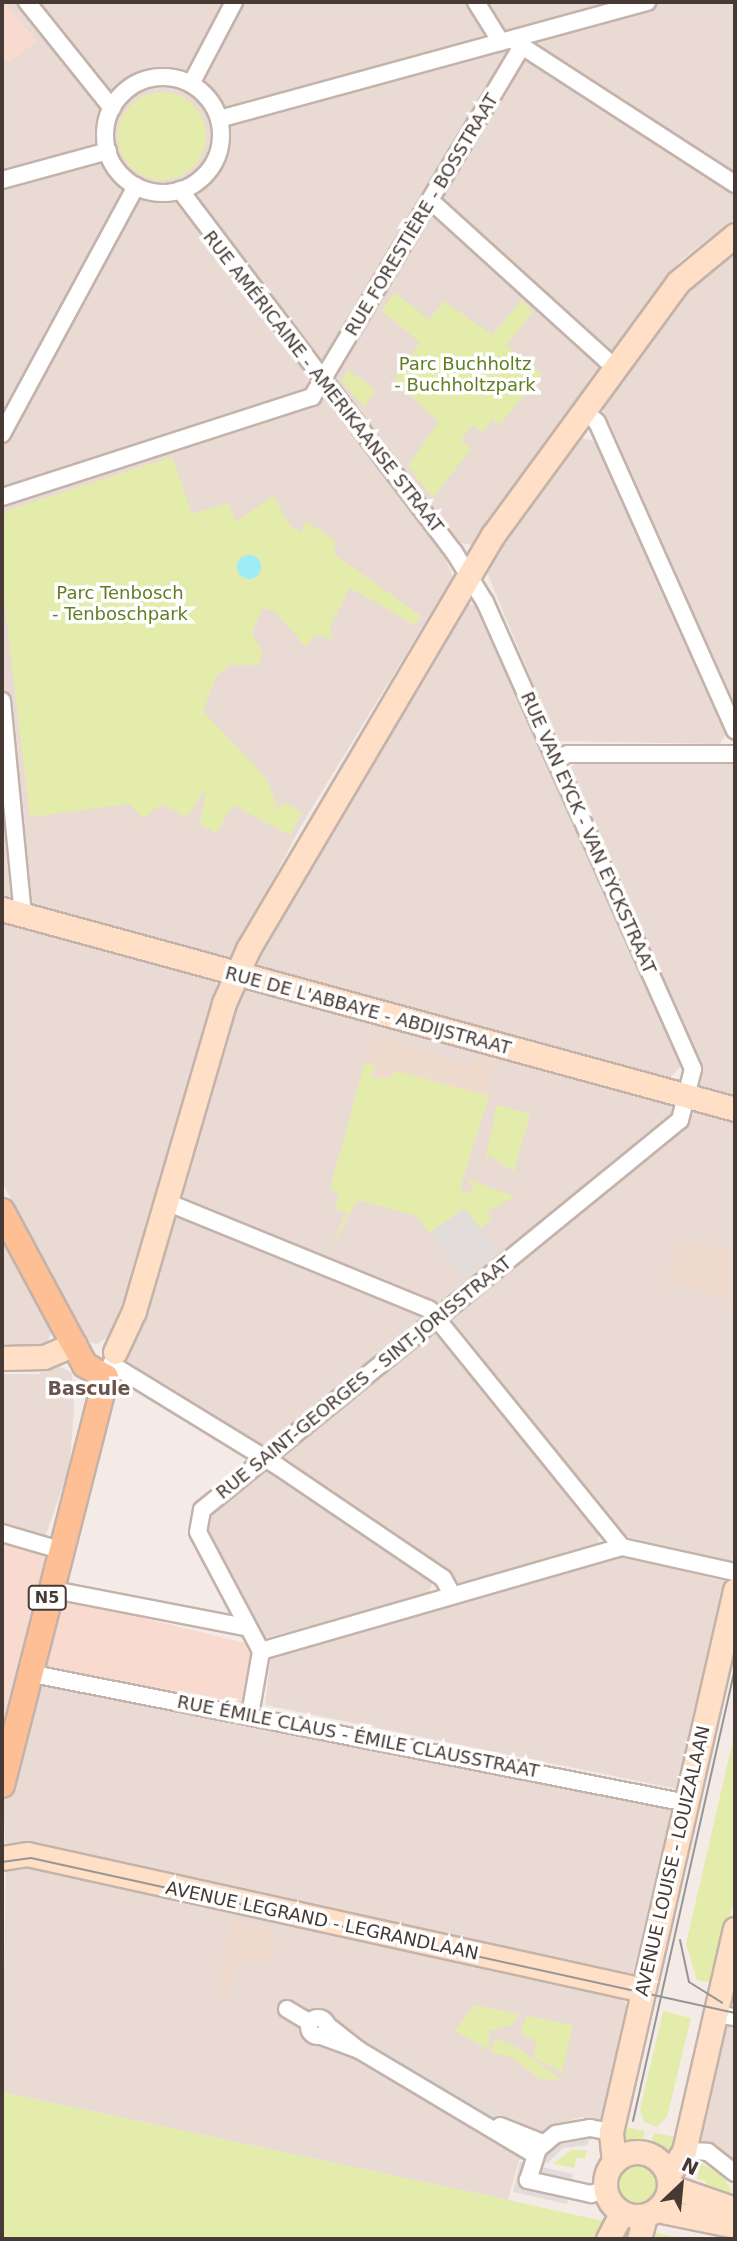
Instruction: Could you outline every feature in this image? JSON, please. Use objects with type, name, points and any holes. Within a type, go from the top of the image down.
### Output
[{"type":"main road","points":[[2,1211],[85,1365],[111,1365],[126,1308],[135,1298],[237,975],[317,827],[468,575],[678,282],[735,235]]},
{"type":"main road","name":"RUE DE L'ABBAYE - ABDIJSTRAAT","points":[[13,912],[735,1109]]},
{"type":"main road","points":[[2,1359],[44,1357],[74,1344]]},
{"type":"main road","name":"N5","points":[[2,1785],[28,1673],[111,1365]]},
{"type":"main road","name":"AVENUE LOUISE - LOUIZALAAN","points":[[614,2162],[611,2133],[735,1590]]},
{"type":"main road","name":"AVENUE LEGRAND - LEGRANDLAAN","points":[[2,1857],[27,1854],[643,1990]]},
{"type":"main road","points":[[639,2239],[684,2151],[727,2006],[735,1929]]},
{"type":"main road","points":[[621,2213],[605,2189],[614,2162],[645,2153],[668,2181],[735,2209]]},
{"type":"main road","points":[[621,2213],[651,2213],[735,2226]]},
{"type":"main road","points":[[608,2239],[621,2213]]},
{"type":"street","points":[[27,2],[112,108]]},
{"type":"street","points":[[191,84],[234,2]]},
{"type":"street","points":[[476,2],[511,43],[735,184]]},
{"type":"street","points":[[219,119],[511,43],[647,2]]},
{"type":"street","name":"RUE FORESTIÈRE - BOSSTRAAT","points":[[322,382],[431,201],[511,43]]},
{"type":"street","points":[[166,77],[191,84],[219,119],[213,164],[180,190],[136,186],[108,151],[112,108],[140,82],[166,77]]},
{"type":"street","points":[[2,180],[108,151]]},
{"type":"street","points":[[2,433],[136,186]]},
{"type":"street","name":"RUE AMÉRICAINE - AMERIKAANSE STRAAT","points":[[180,190],[468,575]]},
{"type":"street","points":[[431,201],[615,368]]},
{"type":"street","points":[[2,497],[312,397],[322,382]]},
{"type":"street","points":[[584,411],[597,422],[735,730]]},
{"type":"street","name":"RUE VAN EYCK - VAN EYCKSTRAAT","points":[[468,575],[556,759],[692,1069],[687,1096]]},
{"type":"street","points":[[2,701],[13,912]]},
{"type":"street","points":[[556,759],[735,754]]},
{"type":"street","name":"RUE SAINT-GEORGES - SINT-JORISSTRAAT","points":[[261,1651],[244,1627],[197,1525],[202,1510],[680,1120],[687,1096]]},
{"type":"street","points":[[164,1201],[422,1304],[439,1317],[622,1547]]},
{"type":"street","points":[[111,1365],[265,1459],[443,1577],[452,1594]]},
{"type":"street","points":[[2,1533],[60,1550]]},
{"type":"street","points":[[250,1715],[261,1651],[452,1594],[622,1547],[735,1572]]},
{"type":"street","points":[[50,1589],[184,1618],[244,1627]]},
{"type":"street","name":"RUE ÉMILE CLAUS - ÉMILE CLAUSSTRAAT","points":[[28,1673],[687,1803]]},
{"type":"street","points":[[287,2009],[310,2023],[311,2033],[324,2031],[539,2149]]},
{"type":"street","points":[[605,2189],[591,2194],[528,2180],[539,2149],[573,2128],[611,2133]]},
{"type":"street","points":[[684,2151],[708,2152],[735,2173]]},
{"type":"shaded area","points":[[2,2],[735,2],[735,218],[680,261],[474,545],[455,542],[443,552],[453,577],[302,824],[231,960],[214,978],[217,986],[129,1285],[109,1337],[97,1344],[84,1341],[2,1182]]},
{"type":"shaded area","points":[[3,2],[37,41],[10,62],[2,61]]},
{"type":"shaded area","points":[[735,247],[735,705],[601,405],[687,291]]},
{"type":"shaded area","points":[[578,437],[598,442],[727,733],[720,744],[557,741],[485,568]]},
{"type":"shaded area","points":[[462,604],[477,605],[681,1066],[669,1079],[253,968]]},
{"type":"shaded area","points":[[575,763],[735,763],[735,1096],[697,1086],[697,1058],[570,769]]},
{"type":"shaded area","points":[[244,986],[674,1102],[676,1113],[438,1305],[185,1198],[179,1190]]},
{"type":"shaded area","points":[[374,1034],[470,1066],[477,1055],[498,1061],[457,1199],[498,1250],[464,1277],[416,1216],[330,1188]]},
{"type":"shaded area","points":[[693,1109],[735,1121],[735,1556],[730,1561],[624,1536],[452,1320],[458,1309],[673,1139]]},
{"type":"shaded area","points":[[464,1208],[498,1250],[464,1277],[430,1233]]},
{"type":"shaded area","points":[[178,1216],[422,1313],[423,1321],[262,1450],[123,1361],[170,1220]]},
{"type":"shaded area","points":[[679,1240],[735,1253],[735,1301],[667,1284]]},
{"type":"shaded area","points":[[2,1241],[53,1327],[46,1347],[7,1352],[2,1344]]},
{"type":"shaded area","points":[[440,1330],[599,1529],[598,1547],[461,1584],[283,1465],[288,1447]]},
{"type":"shaded area","points":[[57,1365],[72,1373],[74,1411],[69,1469],[45,1537],[2,1524],[2,1374],[40,1374],[40,1366]]},
{"type":"shaded area","points":[[270,1469],[425,1572],[433,1582],[428,1594],[261,1639],[202,1530],[210,1511]]},
{"type":"shaded area","points":[[2,1537],[69,1558],[58,1597],[249,1644],[254,1659],[246,1700],[236,1708],[37,1669],[2,1751]]},
{"type":"shaded area","points":[[623,1557],[728,1582],[677,1789],[265,1705],[271,1653]]},
{"type":"shaded area","points":[[21,1666],[676,1807],[638,1973],[632,1979],[5,1847],[2,1751]]},
{"type":"shaded area","points":[[6,1864],[161,1892],[169,1900],[622,1997],[631,2012],[604,2122],[582,2117],[546,2128],[519,2161],[508,2200],[2,2092]]},
{"type":"shaded area","points":[[231,1919],[270,1927],[268,1941],[275,1943],[271,1965],[237,1959],[230,1997],[217,1994]]},
{"type":"shaded area","points":[[735,2019],[735,2160],[696,2143],[720,2029]]},
{"type":"shaded area","points":[[363,2039],[501,2116],[491,2133],[352,2056]]},
{"type":"shaded area","points":[[568,2120],[592,2121],[588,2145],[563,2148],[548,2163],[527,2158],[546,2129]]},
{"type":"shaded area","points":[[520,2162],[573,2174],[567,2204],[513,2192]]},
{"type":"green space","points":[[162,92],[187,99],[199,111],[206,136],[199,161],[187,173],[162,180],[137,173],[125,161],[118,136],[125,111],[137,99]]},
{"type":"green space","name":"Parc Buchholtz - Buchholtzpark","points":[[394,292],[429,320],[444,301],[492,335],[522,300],[533,311],[506,346],[541,373],[500,425],[492,420],[483,432],[472,425],[461,440],[471,449],[433,498],[408,466],[439,422],[394,380],[420,342],[382,311]]},
{"type":"green space","points":[[348,370],[376,390],[364,407],[341,380]]},
{"type":"green space","name":"Parc Tenbosch - Tenboschpark","points":[[172,457],[192,514],[228,503],[236,522],[273,496],[292,528],[301,532],[306,522],[335,540],[334,554],[421,616],[415,625],[350,588],[330,626],[332,639],[316,635],[305,646],[274,611],[262,608],[252,634],[262,651],[259,665],[230,665],[216,677],[203,711],[266,778],[278,809],[283,802],[302,813],[290,835],[233,805],[216,833],[200,824],[206,788],[187,817],[162,804],[143,818],[129,804],[30,817],[2,581],[2,520],[8,510]]},
{"type":"green space","points":[[365,1062],[374,1065],[371,1078],[393,1077],[395,1071],[489,1096],[460,1188],[466,1194],[474,1188],[466,1178],[515,1197],[487,1212],[492,1219],[480,1228],[464,1208],[430,1233],[416,1216],[357,1200],[330,1251],[346,1213],[334,1208],[339,1195],[330,1188]]},
{"type":"green space","points":[[497,1105],[530,1114],[514,1172],[489,1155],[484,1165]]},
{"type":"green space","points":[[735,1731],[735,1891],[717,1984],[697,1980],[686,1944]]},
{"type":"green space","points":[[474,2005],[519,2014],[512,2025],[489,2031],[489,2050],[455,2031]]},
{"type":"green space","points":[[663,2011],[691,2018],[667,2117],[657,2127],[644,2122],[640,2110]]},
{"type":"green space","points":[[527,2016],[573,2025],[562,2072],[534,2058],[536,2041],[520,2033]]},
{"type":"green space","points":[[495,2039],[517,2047],[561,2080],[540,2079],[511,2057],[492,2053]]},
{"type":"green space","points":[[2,2092],[504,2199],[684,2239],[2,2239]]},
{"type":"green space","points":[[616,2125],[645,2131],[643,2139],[652,2141],[654,2133],[682,2138],[666,2153],[623,2143]]},
{"type":"green space","points":[[571,2150],[587,2150],[585,2159],[577,2157],[574,2168],[553,2164]]},
{"type":"green space","points":[[701,2163],[723,2176],[733,2194],[704,2188],[706,2181],[697,2179]]},
{"type":"green space","points":[[637,2165],[651,2171],[657,2185],[651,2199],[637,2205],[623,2199],[617,2185],[623,2171]]},
{"type":"water","points":[[249,555],[258,558],[261,567],[258,576],[249,579],[240,576],[237,567],[240,558]]},
{"type":"tram line","points":[[633,2121],[735,1670]]},
{"type":"tram line","points":[[2,1862],[31,1858],[735,2013]]},
{"type":"tram line","points":[[680,1940],[689,1982],[722,2003]]},
{"type":"district","name":"Bascule","points":[[89,1389]]}]
